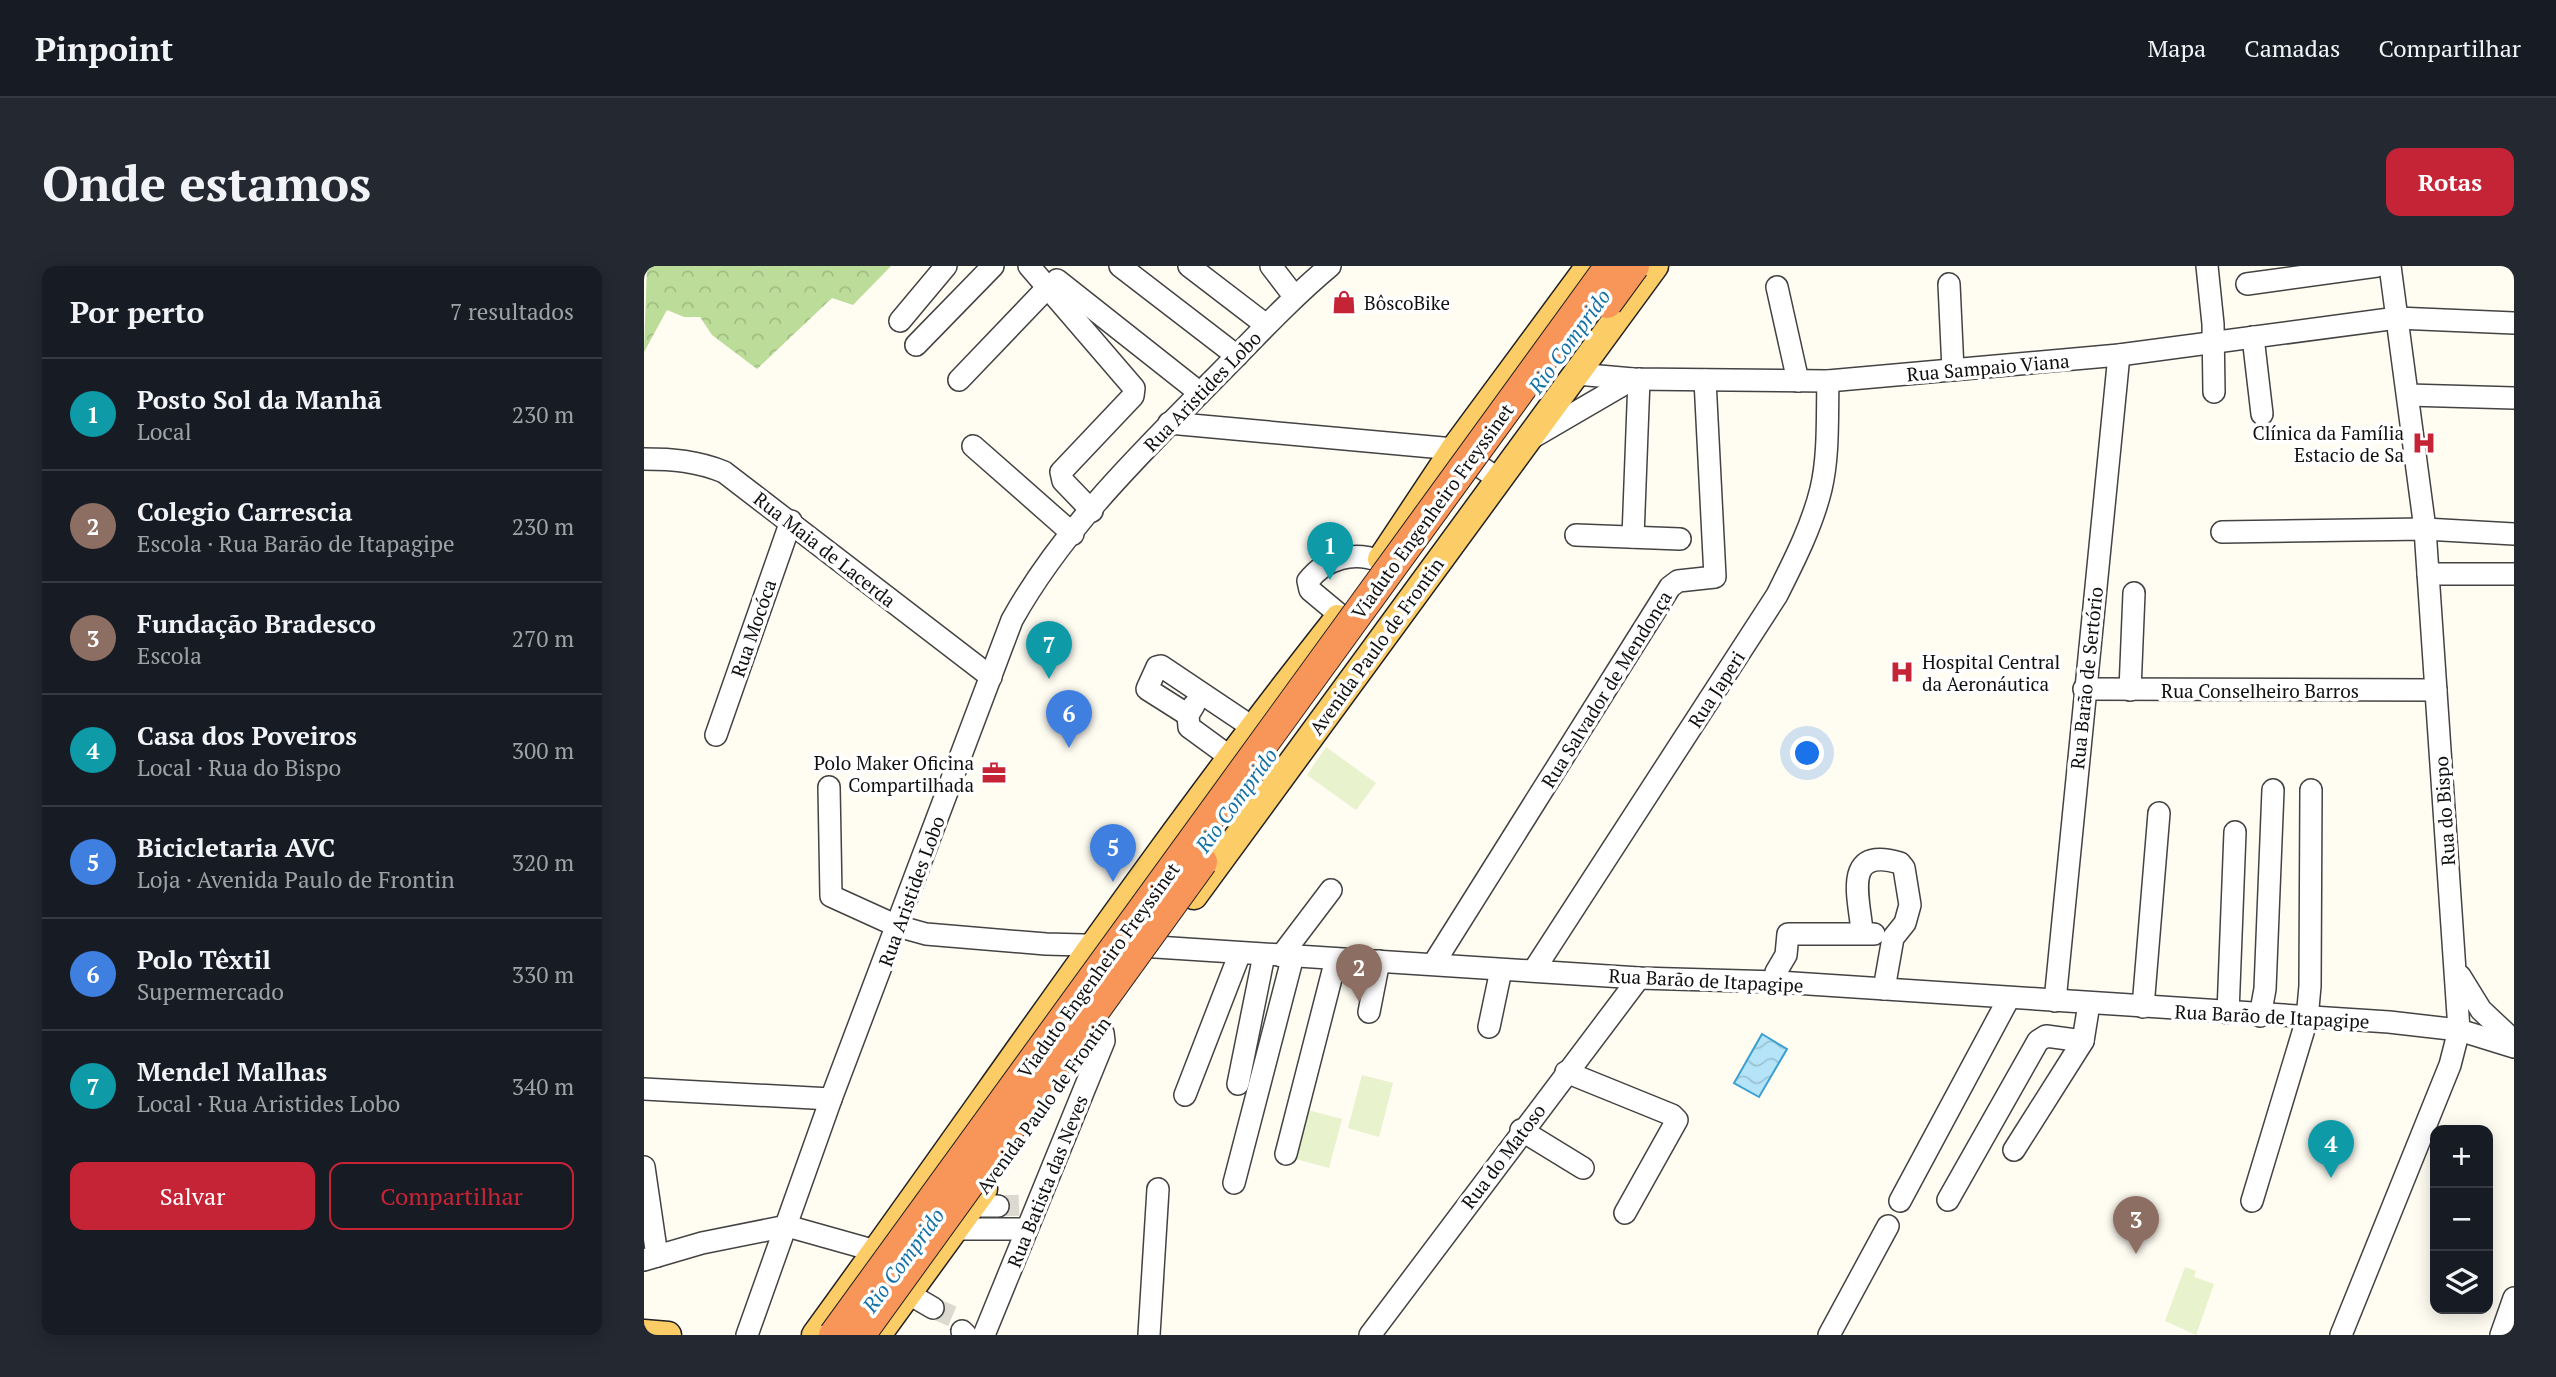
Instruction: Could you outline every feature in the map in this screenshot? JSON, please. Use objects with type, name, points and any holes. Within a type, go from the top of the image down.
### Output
[{"type":"highway","name":"Viaduto Engenheiro Freyssinet","points":[[834,1335],[1610,266]]},
{"type":"highway","name":"Viaduto Engenheiro Freyssinet","points":[[860,1335],[1634,266]]},
{"type":"main road","points":[[815,1335],[1254,724],[1378,564],[1454,449],[1589,266]]},
{"type":"main road","name":"Avenida Paulo de Frontin","points":[[878,1335],[1497,478],[1656,266]]},
{"type":"main road","points":[[1533,344],[1577,374]]},
{"type":"main road","points":[[1378,564],[1415,595]]},
{"type":"main road","points":[[1254,724],[1300,752]]},
{"type":"street","points":[[900,320],[946,266]]},
{"type":"street","points":[[916,345],[993,266]]},
{"type":"street","points":[[1029,266],[1200,393]]},
{"type":"street","points":[[1120,266],[1237,356]]},
{"type":"street","points":[[1189,266],[1266,325]]},
{"type":"street","points":[[1271,266],[1294,296]]},
{"type":"street","name":"Rua Aristides Lobo","points":[[747,1335],[831,1099],[1012,620],[1028,591],[1092,510],[1169,423],[1294,296],[1330,266]]},
{"type":"street","points":[[2207,266],[2214,392]]},
{"type":"street","points":[[2247,284],[2377,266]]},
{"type":"street","name":"Rua do Bispo","points":[[2341,1335],[2450,1065],[2459,1030],[2425,529],[2390,266]]},
{"type":"street","points":[[959,380],[1052,284]]},
{"type":"street","points":[[1052,284],[1134,388],[1133,396],[1060,472],[1063,481],[1092,510]]},
{"type":"street","points":[[1949,284],[1953,370]]},
{"type":"street","points":[[1777,287],[1798,381]]},
{"type":"street","name":"Rua Sampaio Viana","points":[[1577,374],[1636,379],[1828,381],[2119,355],[2397,318],[2514,323]]},
{"type":"street","points":[[2253,337],[2262,414]]},
{"type":"street","name":"Rua Barão de Sertório","points":[[2055,1001],[2119,355]]},
{"type":"street","points":[[1525,442],[1636,379]]},
{"type":"street","points":[[1633,537],[1636,379]]},
{"type":"street","name":"Rua Salvador de Mendonça","points":[[1434,963],[1670,587],[1678,581],[1715,577],[1705,380]]},
{"type":"street","name":"Rua Japeri","points":[[1534,970],[1777,594],[1805,536],[1821,491],[1825,466],[1828,381]]},
{"type":"street","points":[[2409,395],[2514,398]]},
{"type":"street","points":[[1169,423],[1454,449],[1497,478]]},
{"type":"street","points":[[973,446],[1073,534]]},
{"type":"street","name":"Rua Maia de Lacerda","points":[[644,459],[677,459],[705,464],[724,472],[991,677]]},
{"type":"street","name":"Rua Mocóca","points":[[716,735],[791,521]]},
{"type":"street","points":[[2222,532],[2425,529],[2514,534]]},
{"type":"street","points":[[1576,535],[1680,539]]},
{"type":"street","points":[[1340,615],[1310,590],[1308,581],[1318,569],[1339,559],[1363,555],[1378,564]]},
{"type":"street","points":[[2428,574],[2514,574]]},
{"type":"street","points":[[2130,690],[2134,593]]},
{"type":"street","points":[[1188,715],[1147,689],[1153,671],[1161,666],[1254,724]]},
{"type":"street","name":"Rua Conselheiro Barros","points":[[2084,689],[2436,690]]},
{"type":"street","points":[[1201,693],[1188,715],[1189,727],[1230,757]]},
{"type":"street","name":"Rua Barão de Itapagipe","points":[[830,787],[831,896],[897,926],[926,934],[1093,946],[1156,947],[1434,963],[1639,978],[1778,982],[2228,1013],[2459,1030],[2514,1047]]},
{"type":"street","points":[[2260,1016],[2265,989],[2273,790]]},
{"type":"street","points":[[2252,1201],[2306,1019],[2310,986],[2311,790]]},
{"type":"street","points":[[2143,1007],[2159,813]]},
{"type":"street","points":[[2228,1013],[2235,832]]},
{"type":"street","points":[[1862,931],[1856,877],[1860,867],[1866,863],[1893,861],[1904,868],[1910,905],[1905,923],[1893,937],[1884,989]]},
{"type":"street","points":[[1238,1084],[1279,956],[1331,890]]},
{"type":"street","points":[[1778,982],[1776,972],[1786,955],[1788,934],[1862,931],[1893,937]]},
{"type":"street","points":[[1185,1095],[1240,953]]},
{"type":"street","points":[[1234,1183],[1279,956]]},
{"type":"street","points":[[1286,1154],[1336,959]]},
{"type":"street","points":[[1369,1012],[1379,961]]},
{"type":"street","points":[[2456,967],[2466,990],[2481,1010],[2514,1041]]},
{"type":"street","points":[[1489,1027],[1501,970]]},
{"type":"street","name":"Rua do Matoso","points":[[1370,1335],[1521,1130],[1639,978]]},
{"type":"street","points":[[1900,1201],[2009,998]]},
{"type":"street","points":[[2014,1150],[2083,1041],[2089,1004]]},
{"type":"street","name":"Rua Batista das Neves","points":[[975,1328],[1027,1229],[1030,1205],[1104,1041],[1104,1033],[1098,1027]]},
{"type":"street","points":[[1948,1200],[2038,1041],[2046,1037],[2083,1041]]},
{"type":"street","points":[[1566,1072],[1672,1115],[1677,1120],[1626,1213]]},
{"type":"street","points":[[644,1089],[831,1099]]},
{"type":"street","points":[[1521,1130],[1583,1168]]},
{"type":"street","points":[[644,1167],[650,1258],[702,1243],[787,1226],[876,1251]]},
{"type":"street","points":[[1149,1335],[1158,1189]]},
{"type":"street","points":[[971,1206],[998,1206]]},
{"type":"street","points":[[1829,1335],[1888,1226]]},
{"type":"street","points":[[956,1229],[1027,1229]]},
{"type":"street","points":[[909,1294],[933,1308]]},
{"type":"street","points":[[2501,1335],[2514,1298]]},
{"type":"green space","points":[[647,266],[891,266],[853,305],[832,298],[757,369],[712,335],[700,317],[684,317],[667,310],[644,352]]},
{"type":"green space","points":[[1326,747],[1376,783],[1356,810],[1307,775]]},
{"type":"green space","points":[[1362,1075],[1393,1083],[1379,1137],[1348,1128]]},
{"type":"green space","points":[[1304,1109],[1342,1119],[1329,1168],[1292,1158]]},
{"type":"green space","points":[[2185,1267],[2196,1271],[2194,1277],[2214,1284],[2196,1335],[2165,1321]]},
{"type":"water","points":[[1762,1034],[1787,1049],[1759,1097],[1734,1083]]},
{"type":"tunnel","points":[[998,1206],[1023,1205]]},
{"type":"tunnel","points":[[933,1308],[954,1317],[962,1331]]},
{"type":"place","name":"BôscoBike","points":[[1344,302]]},
{"type":"place","name":"Clínica da Família Estacio de Sa","points":[[2424,443]]},
{"type":"place","name":"Posto Sol da Manhã","points":[[1330,580]]},
{"type":"place","name":"Hospital Central da Aeronáutica","points":[[1902,672]]},
{"type":"place","name":"Mendel Malhas","points":[[1049,679]]},
{"type":"place","name":"Polo Têxtil","points":[[1069,748]]},
{"type":"place","name":"Polo Maker Oficina Compartilhada","points":[[994,773]]},
{"type":"place","name":"Bicicletaria AVC","points":[[1113,882]]},
{"type":"place","name":"Colegio Carrescia","points":[[1359,1002]]},
{"type":"place","name":"Casa dos Poveiros","points":[[2331,1178]]},
{"type":"place","name":"Fundação Bradesco","points":[[2136,1254]]},
{"type":"water label","name":"Rio Comprido","points":[[1569,341]]},
{"type":"water label","name":"Rio Comprido","points":[[1236,800]]},
{"type":"water label","name":"Rio Comprido","points":[[903,1260]]}]
